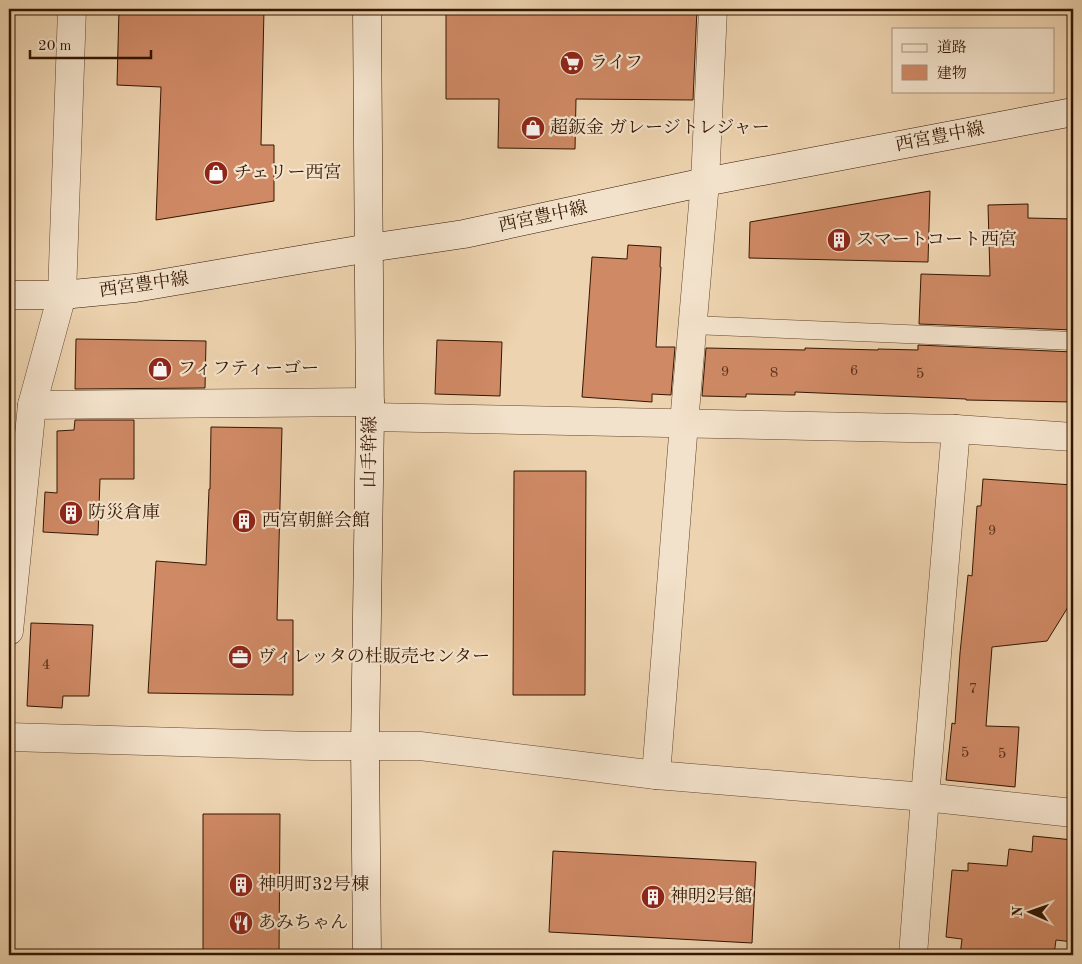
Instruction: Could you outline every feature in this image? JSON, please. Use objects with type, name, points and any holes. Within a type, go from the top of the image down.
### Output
[{"type":"street","points":[[9,631],[32,405],[62,295],[72,9]]},
{"type":"street","name":"山手幹線","points":[[367,9],[370,409],[365,745],[368,955]]},
{"type":"street","points":[[656,775],[705,182],[713,9]]},
{"type":"street","name":"西宮豊中線","points":[[9,295],[62,295],[135,288],[369,248],[464,234],[705,182],[1073,112]]},
{"type":"street","points":[[32,405],[370,409],[684,423],[956,429],[1073,437]]},
{"type":"street","points":[[913,955],[956,429]]},
{"type":"street","points":[[9,737],[312,746],[420,746],[656,775],[925,797],[1073,813]]},
{"type":"lane","points":[[692,325],[1073,341]]},
{"type":"building","points":[[119,9],[264,9],[261,145],[274,145],[274,201],[156,220],[161,87],[117,85]]},
{"type":"building","name":"ライフ","points":[[446,9],[697,9],[693,100],[576,99],[575,149],[498,148],[499,99],[446,99]]},
{"type":"building","name":"スマートコート西宮","points":[[930,191],[928,262],[749,258],[750,222]]},
{"type":"building","points":[[1028,204],[1028,218],[1073,219],[1073,330],[919,324],[921,274],[990,276],[988,205]]},
{"type":"building","points":[[628,245],[661,247],[656,347],[675,347],[671,395],[652,394],[652,402],[582,397],[592,257],[627,259]]},
{"type":"building","points":[[76,339],[206,341],[205,388],[75,389]]},
{"type":"building","points":[[437,340],[502,342],[500,396],[435,394]]},
{"type":"building","points":[[918,345],[1073,352],[1073,402],[966,400],[795,392],[795,395],[746,394],[746,397],[702,396],[706,348],[918,350]]},
{"type":"building","points":[[75,420],[134,420],[134,479],[100,479],[98,535],[43,532],[45,492],[57,493],[57,431],[74,430]]},
{"type":"building","points":[[211,427],[282,428],[277,620],[293,620],[293,695],[148,693],[156,561],[206,565]]},
{"type":"building","points":[[514,471],[586,471],[585,695],[513,695]]},
{"type":"building","points":[[983,479],[1073,485],[1073,599],[1047,641],[992,647],[986,726],[1019,727],[1015,787],[946,780],[952,723],[955,724],[968,575],[972,576],[977,506],[981,506]]},
{"type":"building","points":[[31,623],[93,625],[89,696],[63,696],[62,708],[27,706]]},
{"type":"building","name":"神明町32号棟","points":[[203,814],[280,814],[279,955],[203,955]]},
{"type":"building","points":[[1033,836],[1073,840],[1073,942],[1056,940],[1054,955],[960,955],[962,939],[946,937],[952,870],[968,871],[968,863],[1007,866],[1009,849],[1032,852]]},
{"type":"building","name":"神明2号館","points":[[553,851],[756,862],[752,943],[549,932]]},
{"type":"place","name":"ライフ","points":[[572,63]]},
{"type":"place","name":"超鈑金 ガレージトレジャー","points":[[533,128]]},
{"type":"place","name":"チェリー西宮","points":[[216,173]]},
{"type":"place","name":"スマートコート西宮","points":[[839,240]]},
{"type":"place","name":"フィフティーゴー","points":[[160,369]]},
{"type":"place","name":"防災倉庫","points":[[71,513]]},
{"type":"place","name":"西宮朝鮮会館","points":[[244,521]]},
{"type":"place","name":"ヴィレッタの杜販売センター","points":[[240,657]]},
{"type":"place","name":"神明町32号棟","points":[[241,885]]},
{"type":"place","name":"神明2号館","points":[[653,897]]},
{"type":"place","name":"あみちゃん","points":[[241,923]]}]
